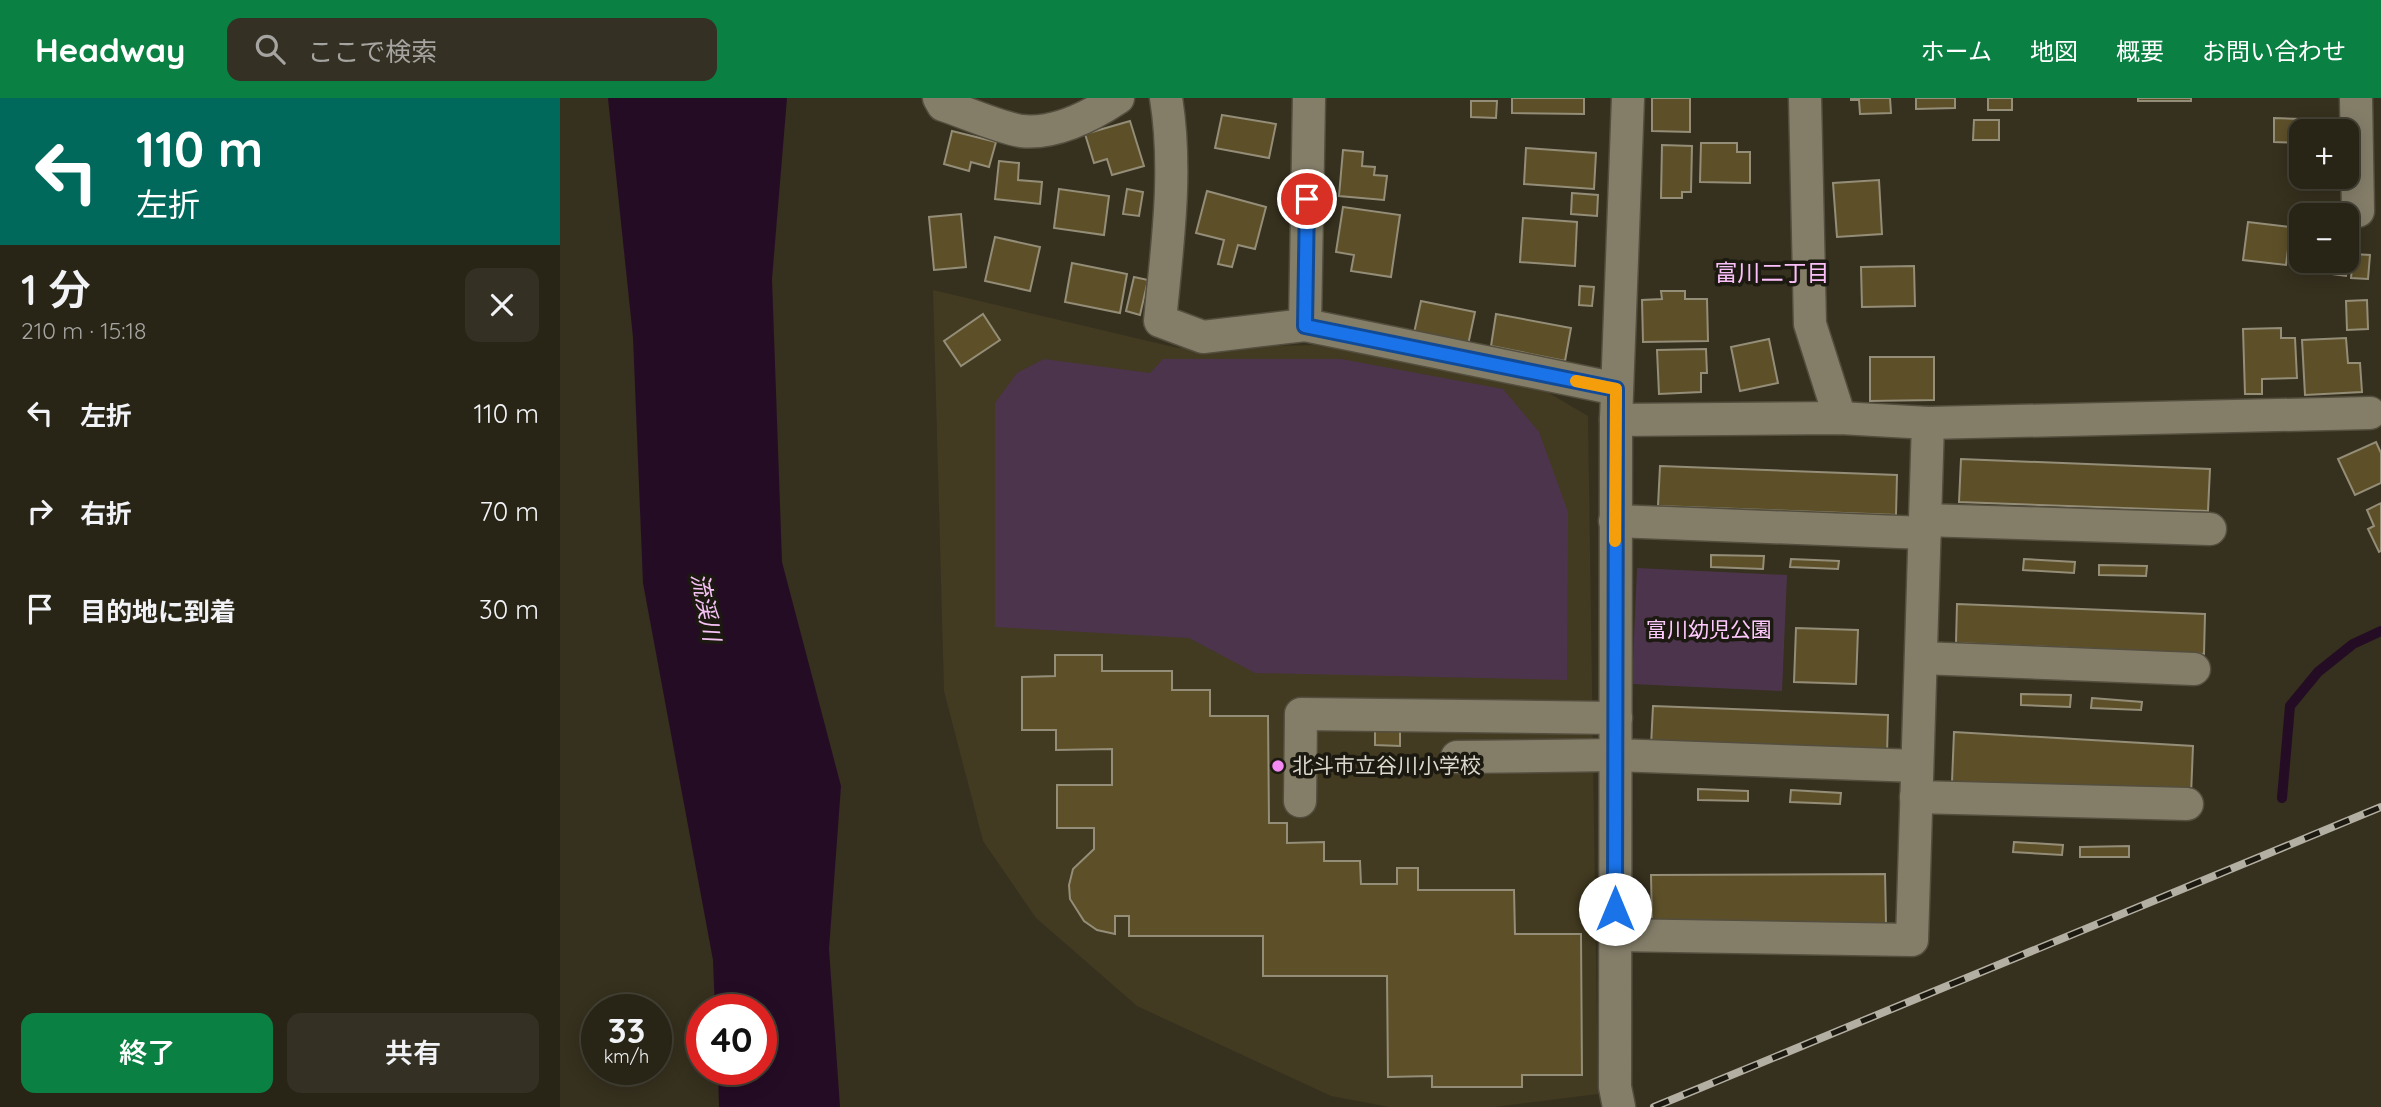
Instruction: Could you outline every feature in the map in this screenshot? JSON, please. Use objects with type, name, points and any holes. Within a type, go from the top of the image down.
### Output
[{"type":"street","points":[[939,98],[943,106],[1021,131],[1053,129],[1102,109],[1118,98]]},
{"type":"street","points":[[1166,98],[1171,157],[1171,208],[1160,321],[1203,337],[1305,326],[1616,405],[1928,423],[2370,413]]},
{"type":"street","points":[[1305,326],[1309,98]]},
{"type":"street","points":[[1619,1107],[1615,1087],[1616,405],[1628,98]]},
{"type":"street","points":[[1805,98],[1810,324],[1840,418]]},
{"type":"street","points":[[2356,98],[2358,203]]},
{"type":"street","points":[[1615,935],[1912,940],[1928,423]]},
{"type":"street","points":[[1615,521],[2210,529]]},
{"type":"street","points":[[1921,658],[2194,669]]},
{"type":"street","points":[[1300,801],[1301,714],[1616,718]]},
{"type":"street","points":[[1457,757],[1615,755],[1917,766]]},
{"type":"street","points":[[1916,797],[2188,804]]},
{"type":"shaded area","name":"北斗市立谷川小学校","points":[[933,290],[1178,348],[1314,345],[1532,383],[1588,416],[1598,1094],[1494,1107],[1389,1107],[1331,1096],[1137,1006],[1036,918],[983,841],[944,691]]},
{"type":"green space","points":[[1044,359],[1150,373],[1163,359],[1341,359],[1503,389],[1539,432],[1568,512],[1567,680],[1255,673],[1189,638],[995,627],[995,403],[1017,373]]},
{"type":"green space","name":"富川幼児公園","points":[[1637,568],[1787,575],[1782,691],[1632,684]]},
{"type":"water","name":"流渓川","points":[[608,98],[787,98],[772,279],[782,562],[841,786],[829,949],[840,1107],[719,1107],[718,1085],[777,1085],[777,994],[714,994],[713,960],[643,583],[633,337]]},
{"type":"building","points":[[1512,98],[1584,98],[1584,114],[1512,113]]},
{"type":"building","points":[[1652,98],[1690,98],[1690,132],[1652,131]]},
{"type":"building","points":[[1851,98],[1890,98],[1891,113],[1860,114],[1859,100]]},
{"type":"building","points":[[1916,98],[1955,98],[1955,108],[1916,109]]},
{"type":"building","points":[[1988,98],[2012,98],[2012,110],[1988,110]]},
{"type":"building","points":[[2138,98],[2191,98],[2191,101],[2138,101]]},
{"type":"building","points":[[1471,101],[1497,101],[1496,118],[1471,117]]},
{"type":"building","points":[[1222,115],[1276,124],[1269,158],[1215,148]]},
{"type":"building","points":[[2274,118],[2304,119],[2289,119],[2289,143],[2274,142]]},
{"type":"building","points":[[1974,120],[1999,120],[1999,140],[1973,140]]},
{"type":"building","points":[[1130,121],[1144,166],[1112,175],[1107,159],[1094,163],[1085,134]]},
{"type":"building","points":[[952,131],[996,142],[989,167],[971,162],[969,171],[944,164]]},
{"type":"building","points":[[1701,143],[1737,143],[1737,152],[1750,152],[1750,183],[1700,182]]},
{"type":"building","points":[[1662,145],[1692,146],[1691,192],[1682,192],[1682,198],[1661,198]]},
{"type":"building","points":[[1526,148],[1596,153],[1594,189],[1524,184]]},
{"type":"building","points":[[1343,150],[1363,152],[1362,166],[1375,167],[1374,175],[1387,176],[1384,200],[1339,196]]},
{"type":"building","points":[[999,161],[1019,163],[1018,180],[1042,182],[1040,204],[995,199]]},
{"type":"building","points":[[1879,180],[1882,234],[1837,237],[1833,183]]},
{"type":"building","points":[[1059,189],[1109,196],[1104,235],[1054,228]]},
{"type":"building","points":[[1127,189],[1143,192],[1139,216],[1123,214]]},
{"type":"building","points":[[1207,191],[1266,207],[1255,249],[1238,245],[1232,267],[1218,264],[1224,240],[1196,233]]},
{"type":"building","points":[[1572,193],[1598,195],[1597,216],[1571,214]]},
{"type":"building","points":[[1343,207],[1400,215],[1391,277],[1351,271],[1354,255],[1336,252]]},
{"type":"building","points":[[961,214],[966,267],[934,270],[929,217]]},
{"type":"building","points":[[1523,218],[1577,222],[1575,266],[1520,262]]},
{"type":"building","points":[[2248,222],[2289,227],[2286,265],[2243,260]]},
{"type":"building","points":[[995,237],[1040,247],[1030,291],[985,281]]},
{"type":"building","points":[[2359,254],[2370,255],[2368,279],[2351,278],[2351,273],[2359,273]]},
{"type":"building","points":[[1072,263],[1127,274],[1120,313],[1065,302]]},
{"type":"building","points":[[1914,266],[1915,306],[1862,307],[1861,267]]},
{"type":"building","points":[[2323,273],[2346,273],[2346,276]]},
{"type":"building","points":[[1134,277],[1148,280],[1140,315],[1126,311]]},
{"type":"building","points":[[1580,286],[1594,287],[1592,306],[1579,305]]},
{"type":"building","points":[[1661,291],[1685,291],[1685,299],[1707,299],[1708,341],[1643,342],[1642,300],[1662,299]]},
{"type":"building","points":[[2367,300],[2368,329],[2347,330],[2346,301]]},
{"type":"building","points":[[1421,301],[1475,312],[1468,345],[1414,333]]},
{"type":"building","points":[[983,314],[1000,340],[961,366],[944,341]]},
{"type":"building","points":[[1496,314],[1571,328],[1565,361],[1491,346]]},
{"type":"building","points":[[2281,328],[2281,338],[2295,338],[2297,378],[2262,379],[2262,394],[2245,394],[2243,329]]},
{"type":"building","points":[[2346,338],[2348,363],[2360,363],[2362,392],[2305,395],[2302,340]]},
{"type":"building","points":[[1769,339],[1778,383],[1740,391],[1731,347]]},
{"type":"building","points":[[1706,349],[1707,373],[1701,373],[1701,392],[1659,394],[1657,350]]},
{"type":"building","points":[[1870,357],[1934,357],[1934,400],[1870,401]]},
{"type":"building","points":[[2376,442],[2381,453],[2381,483],[2355,495],[2338,459]]},
{"type":"building","points":[[1961,459],[2210,469],[2208,511],[1959,502]]},
{"type":"building","points":[[1660,466],[1897,475],[1896,515],[1658,506]]},
{"type":"building","points":[[2381,503],[2379,552],[2368,529],[2374,526],[2367,510]]},
{"type":"building","points":[[1711,555],[1764,556],[1763,569],[1711,567]]},
{"type":"building","points":[[1791,559],[1839,561],[1838,569],[1790,567]]},
{"type":"building","points":[[2024,559],[2075,562],[2074,573],[2023,570]]},
{"type":"building","points":[[2099,565],[2147,566],[2146,576],[2099,575]]},
{"type":"building","points":[[1957,604],[2205,614],[2204,654],[1956,643]]},
{"type":"building","points":[[1796,628],[1858,630],[1856,684],[1794,682]]},
{"type":"building","points":[[1055,655],[1102,655],[1102,671],[1172,671],[1172,690],[1210,690],[1210,716],[1268,716],[1269,823],[1287,823],[1287,843],[1324,842],[1324,861],[1360,861],[1361,884],[1397,884],[1397,868],[1418,868],[1418,890],[1514,890],[1515,934],[1581,934],[1582,1075],[1522,1075],[1522,1087],[1432,1087],[1432,1076],[1388,1077],[1387,976],[1263,976],[1263,936],[1129,936],[1129,916],[1115,916],[1115,934],[1097,930],[1084,921],[1070,899],[1069,885],[1073,869],[1094,849],[1094,828],[1057,828],[1057,785],[1112,785],[1112,749],[1056,750],[1056,730],[1022,730],[1022,677],[1055,676]]},
{"type":"building","points":[[2021,694],[2071,695],[2070,707],[2021,705]]},
{"type":"building","points":[[2092,698],[2142,702],[2141,710],[2091,708]]},
{"type":"building","points":[[1653,706],[1888,715],[1887,755],[1651,746]]},
{"type":"building","points":[[1375,729],[1400,730],[1400,746],[1375,745]]},
{"type":"building","points":[[1954,732],[2193,746],[2191,795],[1952,782]]},
{"type":"building","points":[[1698,789],[1748,791],[1748,801],[1698,800]]},
{"type":"building","points":[[1791,790],[1841,793],[1840,804],[1790,802]]},
{"type":"building","points":[[2014,842],[2063,845],[2062,855],[2013,852]]},
{"type":"building","points":[[2129,846],[2129,857],[2080,857],[2080,847]]},
{"type":"building","points":[[1885,874],[1886,924],[1652,925],[1651,875]]},
{"type":"waterway","points":[[2282,798],[2290,706],[2318,672],[2353,644],[2381,631]]},
{"type":"railway","points":[[1654,1107],[2381,807]]},
{"type":"slow traffic","points":[[1576,381],[1616,389],[1615,541]]},
{"type":"place","name":"北斗市立谷川小学校","points":[[1278,766]]},
{"type":"district","name":"富川二丁目","points":[[1772,273]]},
{"type":"route","points":[[1307,199],[1305,326],[1616,389],[1615,909]]}]
